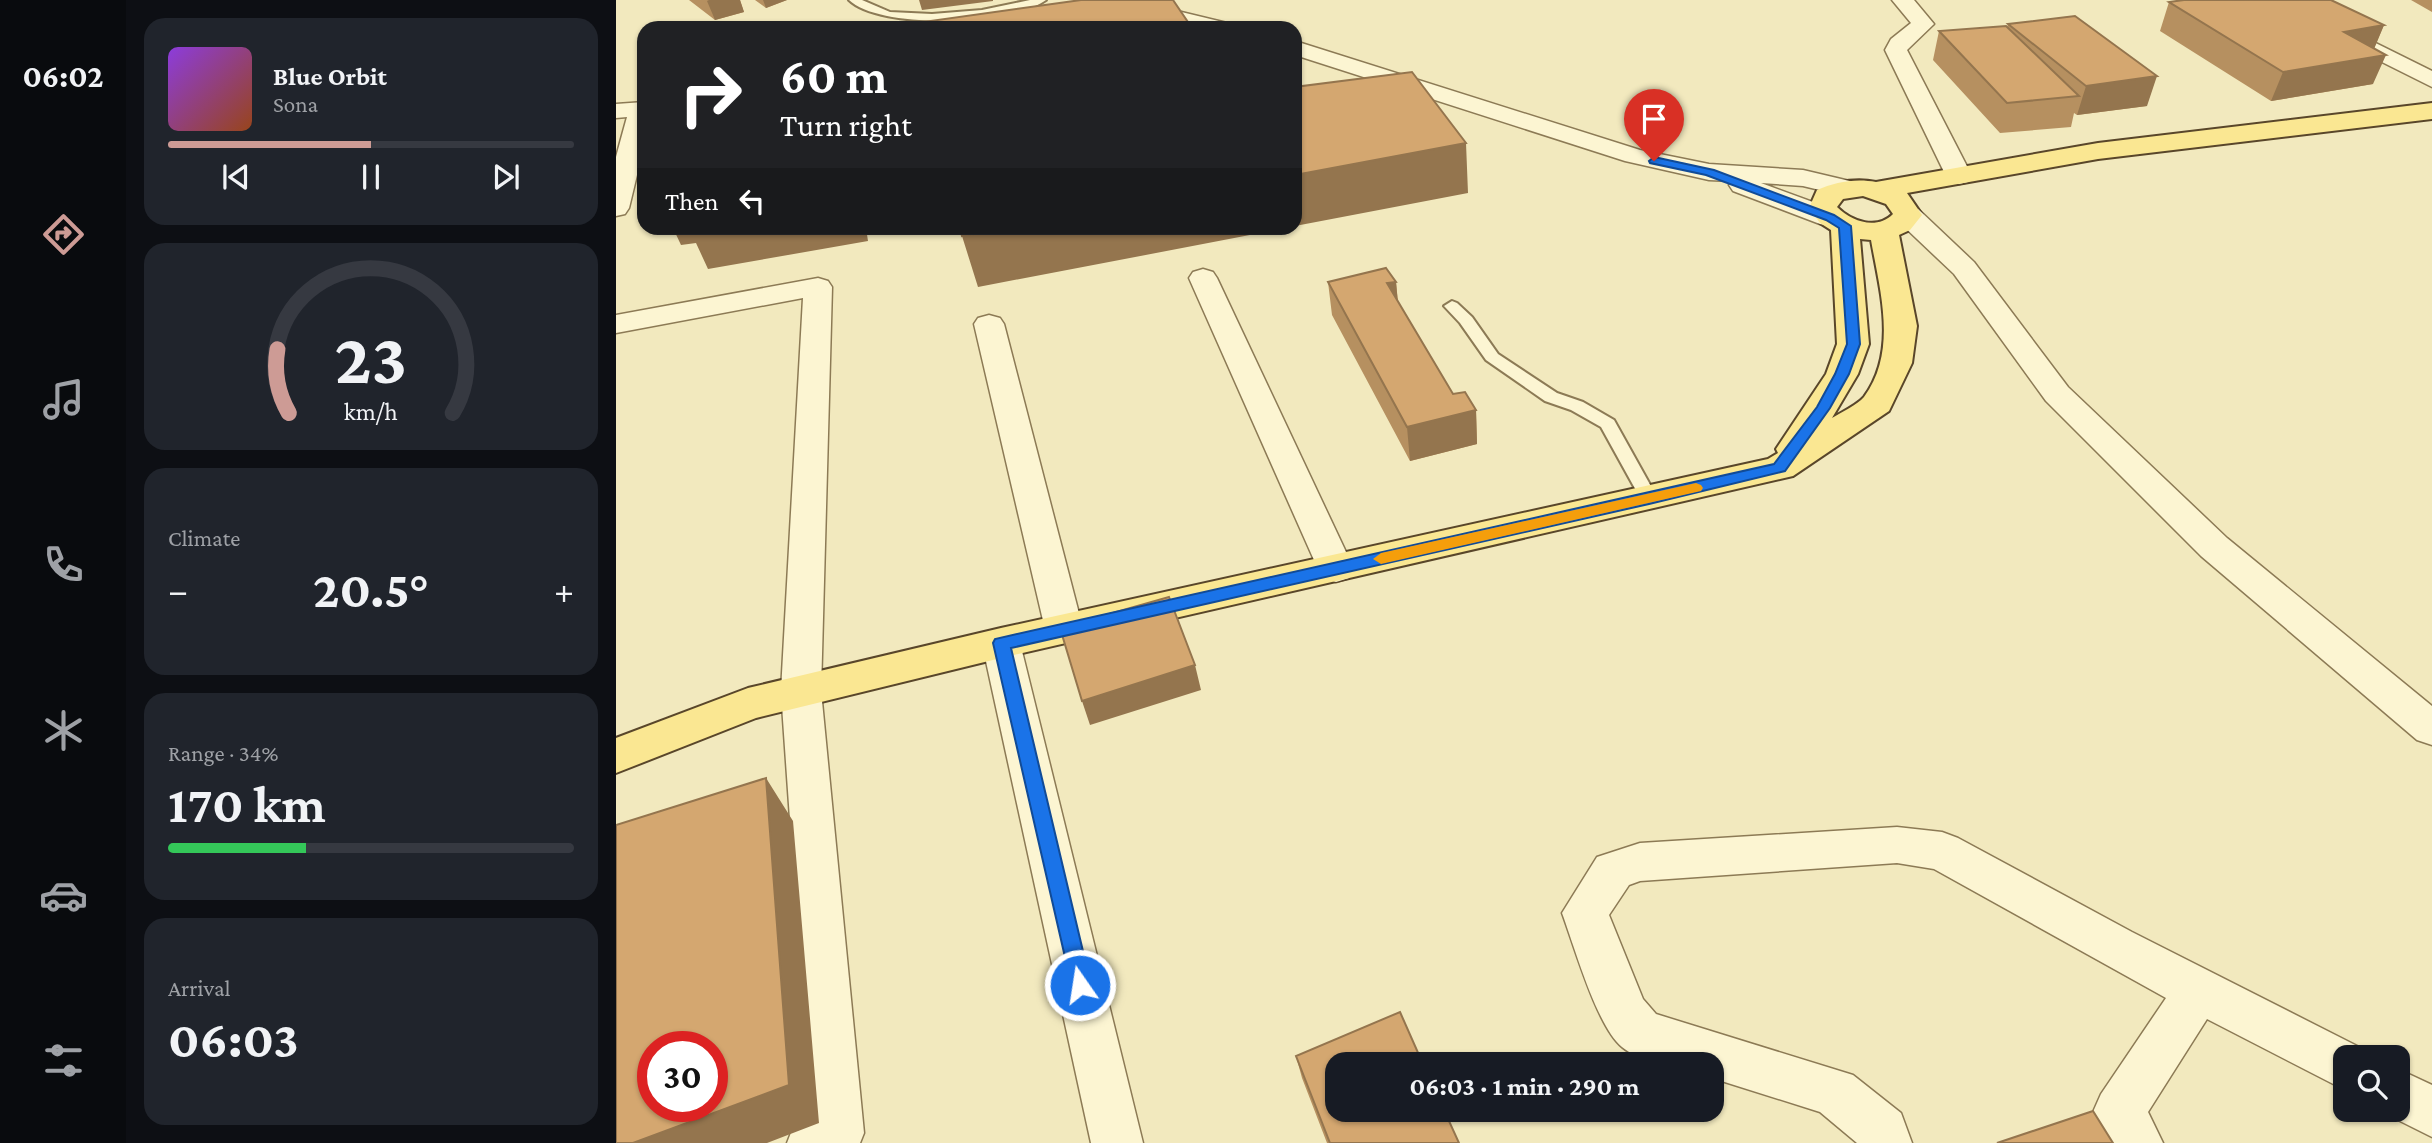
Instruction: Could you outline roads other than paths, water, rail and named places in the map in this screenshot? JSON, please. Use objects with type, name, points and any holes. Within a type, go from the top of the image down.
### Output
[{"type":"main road","points":[[2432,111],[2098,151],[1877,190],[1849,189],[1827,196],[1823,208],[1837,222],[1858,230],[1897,218],[1958,190],[2432,128]]},
{"type":"main road","points":[[616,757],[748,704],[1001,643],[1780,468],[1877,404],[1896,363],[1901,326],[1897,218],[1877,190]]},
{"type":"main road","points":[[1780,468],[1824,408],[1842,374],[1853,344],[1837,222]]},
{"type":"street","points":[[1158,0],[1159,13],[1191,21]]},
{"type":"street","points":[[1903,0],[1923,24],[1899,44],[1896,50],[1959,176]]},
{"type":"street","points":[[2273,0],[2432,80]]},
{"type":"street","points":[[1302,50],[1634,156],[1710,172],[1803,178],[1849,189]]},
{"type":"street","points":[[616,111],[637,108]]},
{"type":"street","points":[[616,208],[637,124]]},
{"type":"street","points":[[1710,172],[1837,222]]},
{"type":"street","points":[[1897,218],[1949,290],[2020,344],[2057,394],[2214,547],[2432,729]]},
{"type":"street","points":[[1203,278],[1336,569]]},
{"type":"street","points":[[616,324],[818,287],[802,691],[838,1133],[813,1143]]},
{"type":"street","points":[[989,324],[1063,629]]},
{"type":"street","points":[[1001,643],[1117,1143]]},
{"type":"street","points":[[1886,1143],[1883,1131],[1835,1092],[1640,1032],[1625,1014],[1585,913],[1613,871],[1640,862],[1897,845],[1942,851],[2333,1060]]},
{"type":"street","points":[[2137,1143],[2119,1112],[2199,990]]},
{"type":"street","points":[[2410,1100],[2432,1112]]},
{"type":"lane","points":[[855,0],[875,12],[916,18],[964,17],[1040,0]]},
{"type":"lane","points":[[1452,306],[1492,357],[1551,397],[1577,406],[1608,424],[1649,499]]}]
